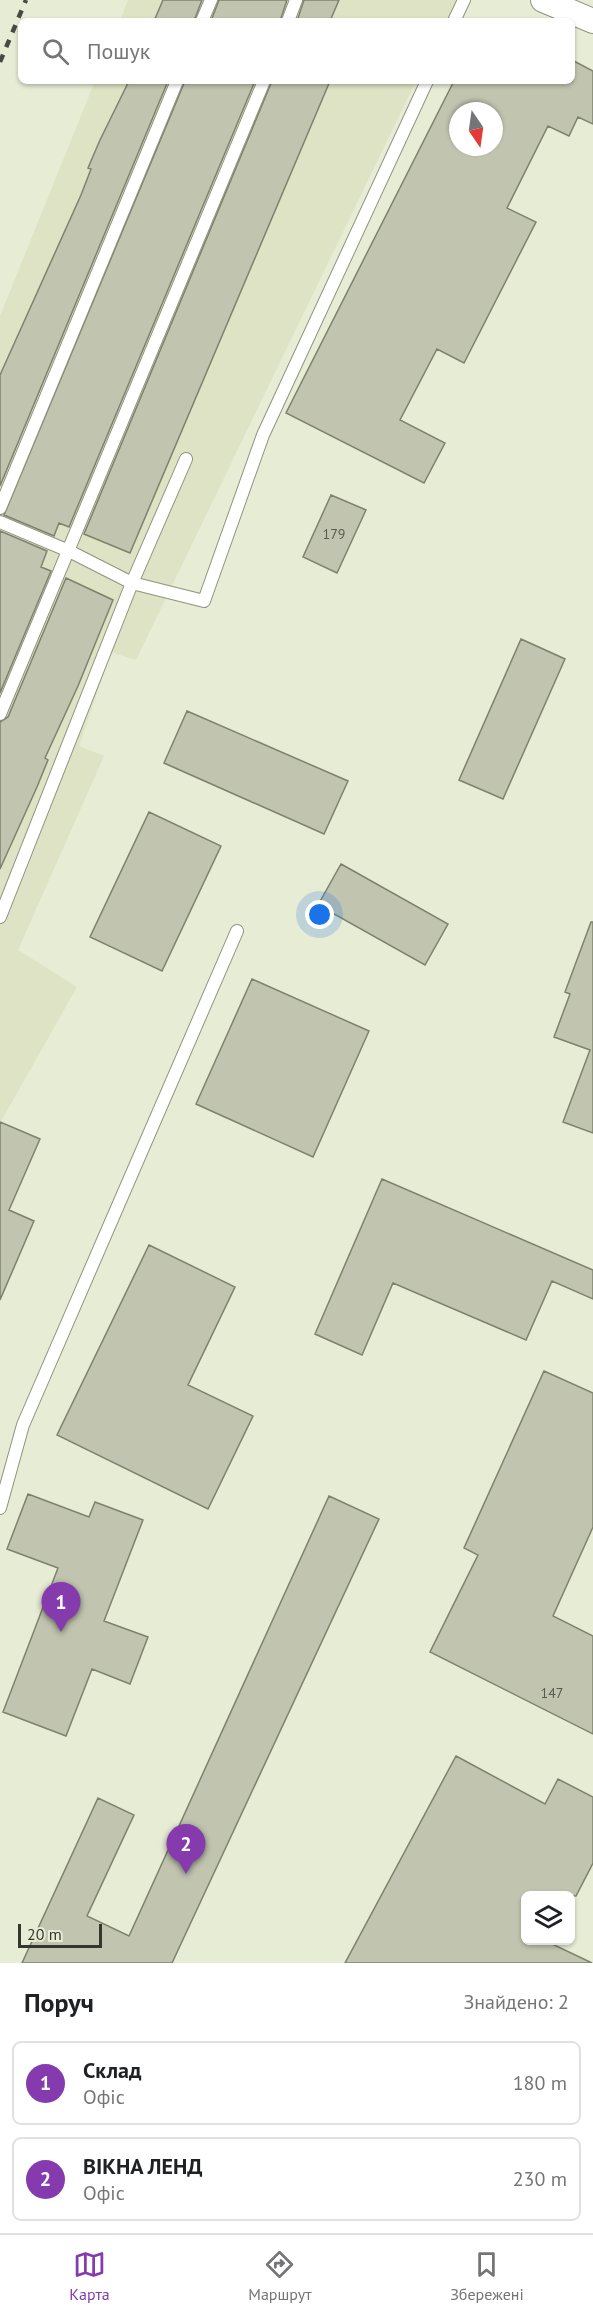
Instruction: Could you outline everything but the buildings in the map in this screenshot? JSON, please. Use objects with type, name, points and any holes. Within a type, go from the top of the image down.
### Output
[{"type":"street","points":[[543,0],[593,21]]},
{"type":"lane","points":[[203,18],[211,0]]},
{"type":"lane","points":[[289,18],[296,0]]},
{"type":"lane","points":[[455,18],[464,0]]},
{"type":"lane","points":[[0,508],[176,84]]},
{"type":"lane","points":[[0,714],[263,84]]},
{"type":"lane","points":[[0,522],[69,551],[132,584],[204,601],[263,435],[425,84]]},
{"type":"lane","points":[[0,917],[132,584],[186,459]]},
{"type":"lane","points":[[0,1508],[23,1425],[237,931]]},
{"type":"shaded area","points":[[128,0],[461,0],[450,18],[121,18]]},
{"type":"shaded area","points":[[94,84],[415,84],[136,660],[111,652],[79,746],[104,756],[18,950],[77,987],[0,1123],[0,316]]},
{"type":"railway","points":[[18,18],[26,0]]},
{"type":"railway","points":[[0,62],[18,19]]},
{"type":"place","name":"Склад","points":[[61,1632]]},
{"type":"place","name":"ВІКНА ЛЕНД","points":[[186,1874]]}]
